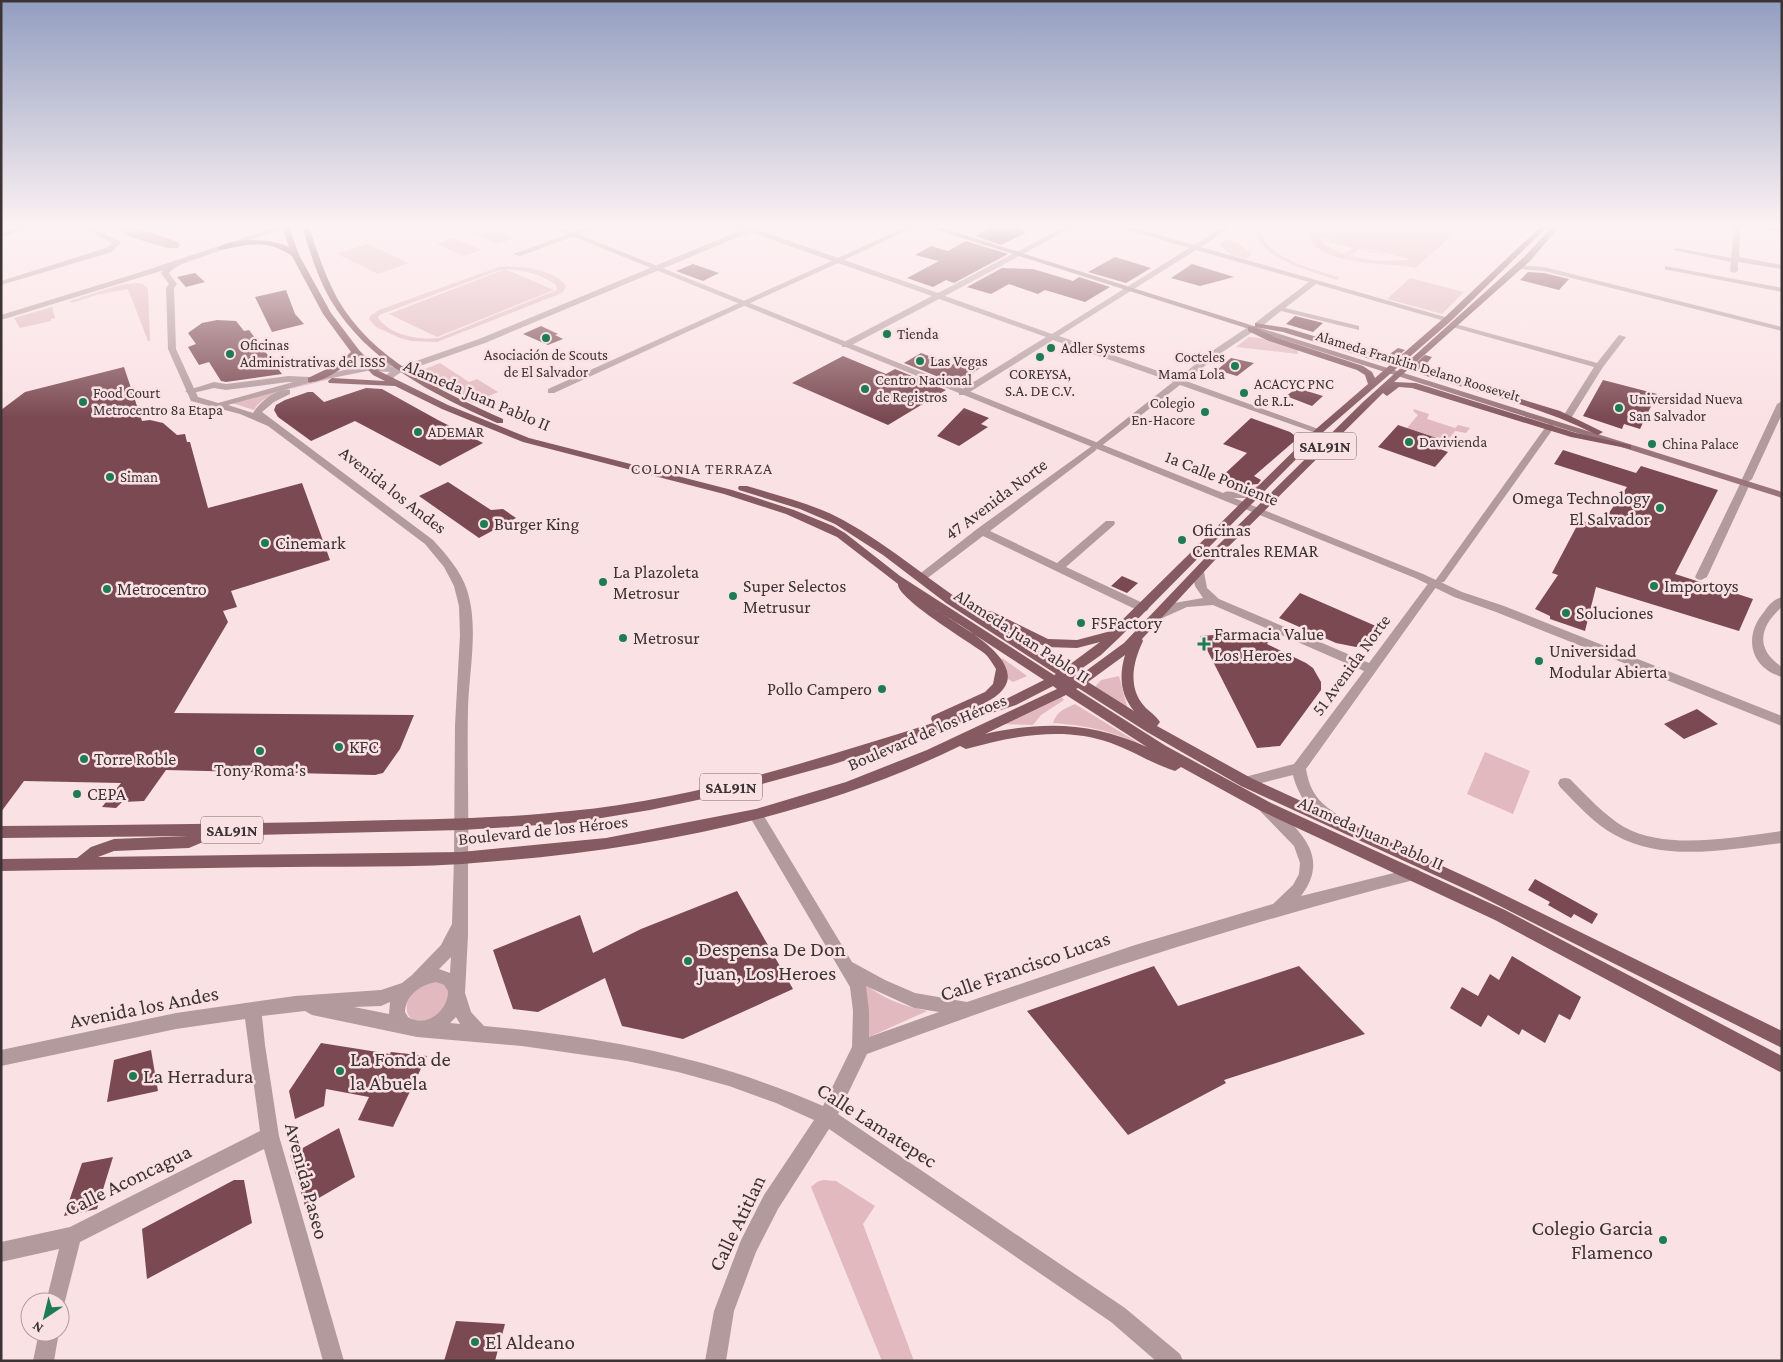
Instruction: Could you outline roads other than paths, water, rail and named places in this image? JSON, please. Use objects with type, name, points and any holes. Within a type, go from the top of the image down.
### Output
[{"type":"main road","name":"Alameda Juan Pablo II","points":[[314,291],[327,314],[356,352],[373,370],[394,382],[474,420],[546,446],[728,492],[790,512],[841,535],[896,578],[1160,750],[1266,807],[1414,874],[1550,942],[1782,1065]]},
{"type":"main road","name":"Alameda Juan Pablo II","points":[[329,291],[346,319],[394,367],[461,404],[534,435],[594,452],[765,494],[804,507],[850,529],[934,588],[1152,730],[1246,782],[1337,822],[1481,890],[1782,1040]]},
{"type":"main road","name":"Alameda Franklin Delano Roosevelt","points":[[1138,291],[1598,432],[1746,481],[1782,495]]},
{"type":"main road","name":"SAL91N","points":[[1119,633],[1262,487],[1393,365],[1448,319],[1478,291]]},
{"type":"main road","name":"SAL91N","points":[[1142,632],[1245,523],[1277,494],[1366,404],[1403,368],[1455,325],[1492,291]]},
{"type":"main road","name":"Alameda Franklin Delano Roosevelt","points":[[1255,327],[1628,447],[1782,490]]},
{"type":"main road","points":[[1255,327],[1284,330],[1385,360],[1413,342],[1423,340]]},
{"type":"main road","points":[[1255,327],[1272,339],[1360,368],[1369,374],[1374,384]]},
{"type":"main road","points":[[1433,344],[1436,349],[1419,365],[1420,371],[1566,418],[1598,432]]},
{"type":"main road","points":[[311,380],[340,366],[356,352]]},
{"type":"main road","points":[[332,381],[394,382]]},
{"type":"main road","points":[[1366,404],[1379,402],[1397,384],[1410,384],[1550,427],[1628,447]]},
{"type":"main road","points":[[896,578],[916,601],[990,652],[998,660],[1002,675],[999,686],[989,694],[903,736]]},
{"type":"main road","points":[[934,588],[1046,643],[1077,644],[1119,633]]},
{"type":"main road","points":[[1142,632],[1128,661],[1128,692],[1135,704],[1144,716],[1246,782]]},
{"type":"main road","name":"Boulevard de los Héroes","points":[[1,865],[460,858],[606,844],[756,815],[850,786],[932,754],[1061,692],[1112,660],[1142,632]]},
{"type":"main road","name":"Boulevard de los Héroes","points":[[1,832],[216,830],[462,824],[571,817],[650,805],[760,780],[831,760],[1011,702],[1080,665],[1119,633]]},
{"type":"main road","points":[[932,754],[998,735],[1019,732],[1056,730],[1087,733],[1109,737],[1266,807]]},
{"type":"main road","points":[[81,863],[88,856],[102,848],[114,845],[189,842],[201,839],[216,830]]},
{"type":"street","points":[[1,312],[70,291]]},
{"type":"street","points":[[1,318],[91,291]]},
{"type":"street","points":[[170,291],[172,349],[189,392],[214,385],[226,387],[288,379],[311,380]]},
{"type":"street","points":[[219,405],[311,380],[394,367],[482,341],[604,291]]},
{"type":"street","name":"1a Calle Poniente","points":[[708,291],[1437,582]]},
{"type":"street","points":[[551,391],[774,291]]},
{"type":"street","points":[[920,291],[1053,336],[1320,432]]},
{"type":"street","points":[[845,345],[949,291]]},
{"type":"street","points":[[962,393],[1126,291]]},
{"type":"street","name":"47 Avenida Norte","points":[[921,578],[1218,351],[1255,327],[1303,291]]},
{"type":"street","points":[[1345,291],[1448,319]]},
{"type":"street","points":[[1630,291],[1782,329]]},
{"type":"street","points":[[1647,291],[1782,324]]},
{"type":"street","points":[[1281,308],[1356,328]]},
{"type":"street","points":[[1455,325],[1599,366]]},
{"type":"street","points":[[1566,418],[1599,366],[1622,336]]},
{"type":"street","points":[[394,367],[391,375],[394,382]]},
{"type":"street","points":[[271,424],[258,413],[264,403],[289,391],[373,370]]},
{"type":"street","name":"Avenida los Andes","points":[[189,392],[194,399],[243,412],[271,424],[348,479],[438,550],[461,590],[465,633],[457,993]]},
{"type":"street","points":[[1701,577],[1782,404]]},
{"type":"street","name":"1a Calle Poniente","points":[[996,405],[1010,416],[1096,446],[1228,499],[1245,496],[1262,487]]},
{"type":"street","name":"51 Avenida Norte","points":[[1299,768],[1550,427]]},
{"type":"street","name":"1a Calle Poniente","points":[[1271,516],[1269,504],[1277,494]]},
{"type":"street","name":"1a Calle Poniente","points":[[1228,499],[1232,517]]},
{"type":"street","name":"1a Calle Poniente","points":[[1245,523],[1254,519],[1271,516],[1782,721]]},
{"type":"street","points":[[1058,568],[1110,523]]},
{"type":"street","points":[[981,531],[1143,608]]},
{"type":"street","points":[[1198,572],[1198,583],[1201,590],[1215,602],[1371,669]]},
{"type":"street","points":[[1155,618],[1171,608],[1188,601],[1215,602]]},
{"type":"street","points":[[1782,602],[1774,607],[1761,625],[1756,637],[1756,649],[1762,658],[1782,673]]},
{"type":"street","points":[[1246,782],[1299,768],[1304,794],[1309,802],[1337,822]]},
{"type":"street","points":[[1565,783],[1602,819],[1621,832],[1644,842],[1671,846],[1782,837]]},
{"type":"street","name":"Calle Francisco Lucas","points":[[1266,807],[1301,842],[1307,859],[1306,873],[1301,886],[1278,909]]},
{"type":"street","points":[[756,815],[848,966],[858,986],[860,999],[860,1048],[827,1117]]},
{"type":"street","name":"Calle Francisco Lucas","points":[[860,1048],[1054,977],[1278,909],[1414,874]]},
{"type":"street","name":"Avenida los Andes","points":[[1,1058],[176,1021],[295,1004],[381,998],[409,986],[439,959],[460,925]]},
{"type":"street","points":[[848,966],[879,985],[914,1000],[966,1008]]},
{"type":"street","points":[[457,993],[453,1009],[442,1020],[428,1028],[410,1027],[397,1018],[396,1012],[400,997],[409,986],[428,976],[436,976],[450,980],[457,993],[464,1016],[479,1033]]},
{"type":"street","name":"Avenida los Andes","points":[[295,1004],[410,1027]]},
{"type":"street","name":"Avenida Paseo","points":[[253,1009],[256,1045],[270,1136],[334,1361]]},
{"type":"street","name":"Calle Lamatepec","points":[[410,1027],[479,1033],[610,1049],[694,1068],[755,1085],[796,1101],[827,1117],[1118,1315],[1173,1361]]},
{"type":"street","name":"Calle Atitlan","points":[[714,1361],[724,1311],[748,1247],[771,1202],[827,1117]]},
{"type":"street","name":"Calle Aconcagua","points":[[1,1252],[72,1236],[270,1136]]},
{"type":"street","points":[[58,1292],[72,1236]]},
{"type":"street","points":[[43,1361],[47,1342]]},
{"type":"place","name":"Tienda","points":[[887,334]]},
{"type":"place","name":"Asociación de Scouts de El Salvador","points":[[546,338]]},
{"type":"place","name":"Adler Systems","points":[[1051,348]]},
{"type":"place","name":"Oficinas Administrativas del ISSS","points":[[230,354]]},
{"type":"place","name":"COREYSA, S.A. DE C.V.","points":[[1040,357]]},
{"type":"place","name":"Las Vegas","points":[[920,361]]},
{"type":"place","name":"Cocteles Mama Lola","points":[[1235,366]]},
{"type":"place","name":"Centro Nacional de Registros","points":[[865,389]]},
{"type":"place","name":"ACACYC PNC de R.L.","points":[[1244,393]]},
{"type":"place","name":"Food Court Metrocentro 8a Etapa","points":[[83,402]]},
{"type":"place","name":"Universidad Nueva San Salvador","points":[[1619,408]]},
{"type":"place","name":"Colegio En-Hacore","points":[[1205,412]]},
{"type":"place","name":"ADEMAR","points":[[418,432]]},
{"type":"place","name":"Davivienda","points":[[1409,442]]},
{"type":"place","name":"China Palace","points":[[1652,444]]},
{"type":"place","name":"Siman","points":[[110,477]]},
{"type":"place","name":"Omega Technology El Salvador","points":[[1660,508]]},
{"type":"place","name":"Burger King","points":[[484,524]]},
{"type":"place","name":"Oficinas Centrales REMAR","points":[[1182,540]]},
{"type":"place","name":"Cinemark","points":[[265,543]]},
{"type":"place","name":"La Plazoleta Metrosur","points":[[603,582]]},
{"type":"place","name":"Importoys","points":[[1654,586]]},
{"type":"place","name":"Metrocentro","points":[[107,589]]},
{"type":"place","name":"Super Selectos Metrusur","points":[[733,596]]},
{"type":"place","name":"Soluciones","points":[[1566,613]]},
{"type":"place","name":"F5Factory","points":[[1081,623]]},
{"type":"place","name":"Metrosur","points":[[623,638]]},
{"type":"place","name":"Farmacia Value Los Heroes","points":[[1204,644]]},
{"type":"place","name":"Universidad Modular Abierta","points":[[1539,661]]},
{"type":"place","name":"Pollo Campero","points":[[882,689]]},
{"type":"place","name":"KFC","points":[[339,747]]},
{"type":"place","name":"Tony Roma's","points":[[260,751]]},
{"type":"place","name":"Torre Roble","points":[[84,759]]},
{"type":"place","name":"CEPA","points":[[77,794]]},
{"type":"place","name":"Despensa De Don Juan, Los Heroes","points":[[688,961]]},
{"type":"place","name":"La Fonda de la Abuela","points":[[340,1071]]},
{"type":"place","name":"La Herradura","points":[[133,1076]]},
{"type":"place","name":"Colegio Garcia Flamenco","points":[[1663,1240]]},
{"type":"place","name":"El Aldeano","points":[[475,1342]]},
{"type":"district","name":"COLONIA TERRAZA","points":[[702,468]]}]
